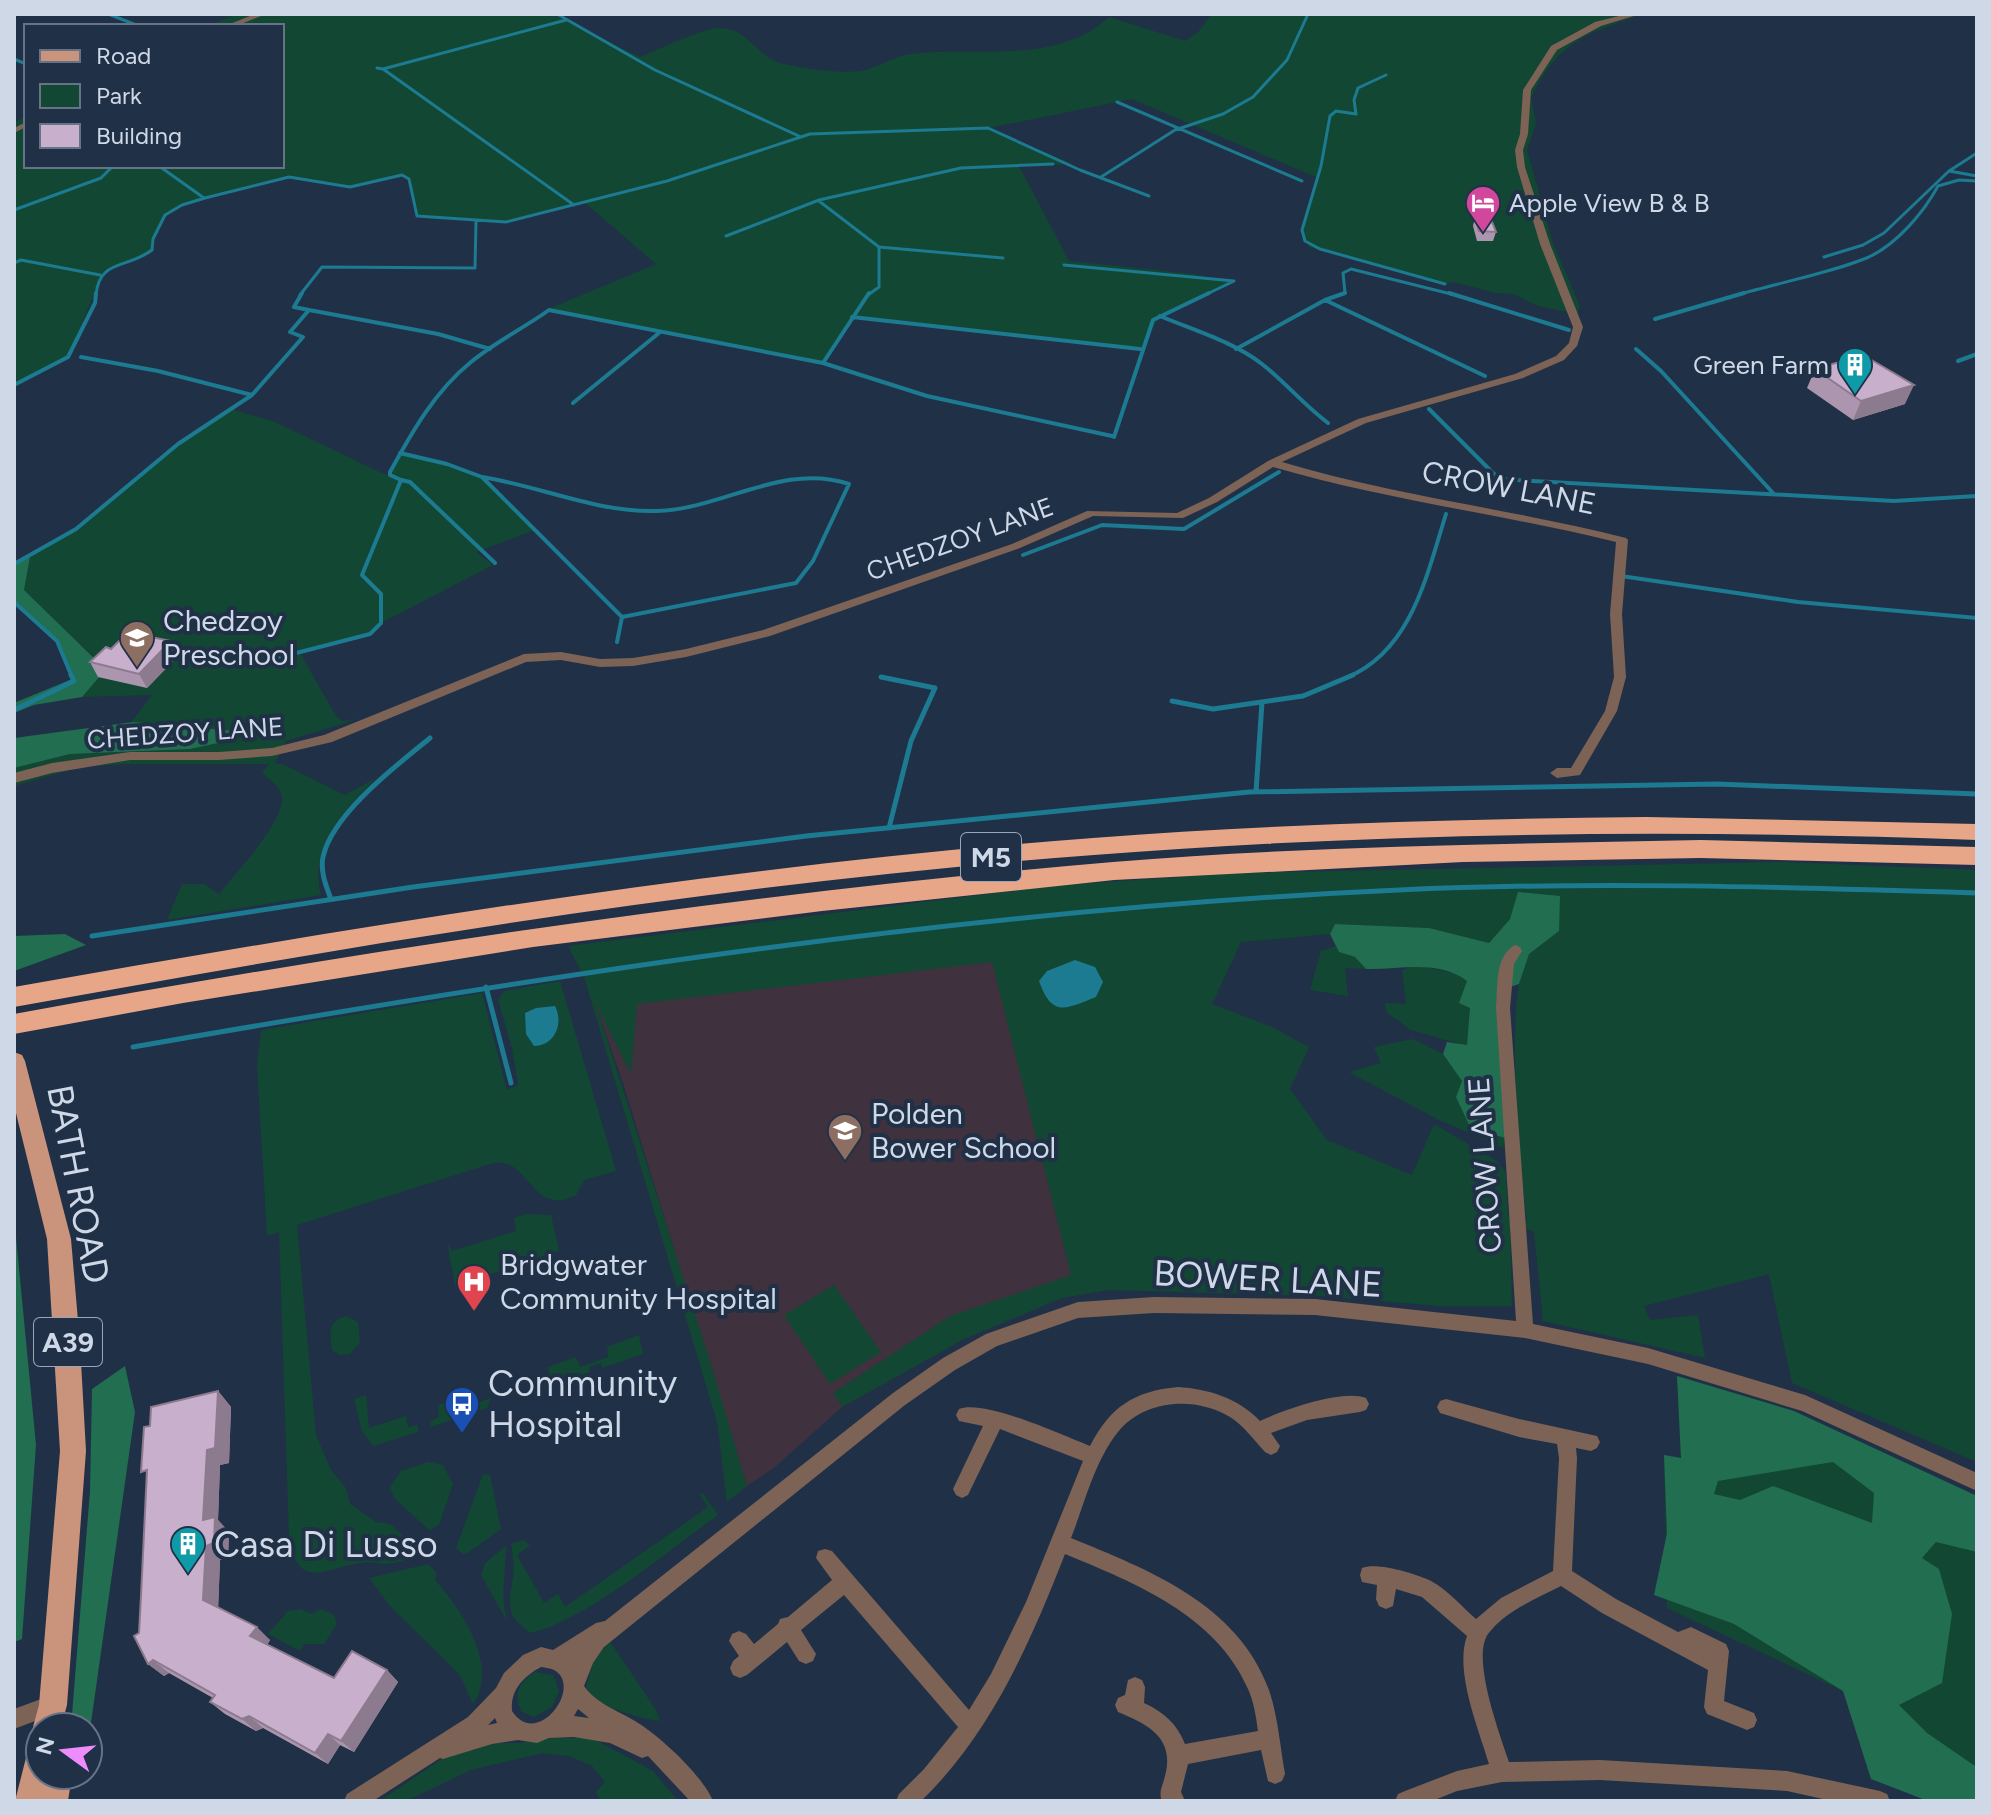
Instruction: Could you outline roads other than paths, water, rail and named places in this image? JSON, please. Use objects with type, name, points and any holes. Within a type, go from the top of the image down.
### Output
[{"type":"highway","name":"M5","points":[[14,997],[184,966],[539,910],[758,880],[1092,847],[1449,827],[1685,822],[1977,832]]},
{"type":"highway","name":"M5","points":[[14,1024],[183,993],[533,938],[822,902],[1114,871],[1479,853],[1701,849],[1977,856]]},
{"type":"main road","name":"BATH ROAD","points":[[15,1065],[59,1239],[68,1344],[73,1451],[52,1711]]},
{"type":"street","points":[[234,24],[262,14]]},
{"type":"street","name":"CHEDZOY LANE","points":[[14,778],[52,768],[130,756],[249,755],[292,748],[327,739],[524,658],[561,656],[600,663],[633,662],[766,633],[1016,546],[1091,513],[1179,516],[1213,500],[1272,463],[1362,421],[1519,376],[1560,358],[1574,344],[1578,327],[1543,237],[1519,150],[1524,134],[1525,102],[1530,84],[1554,48],[1598,24],[1636,14]]},
{"type":"street","name":"CROW LANE","points":[[1272,463],[1324,480],[1569,525],[1622,540],[1616,614],[1620,677],[1611,711],[1575,772],[1557,773]]},
{"type":"street","name":"CROW LANE","points":[[1515,951],[1507,963],[1503,1008],[1525,1330]]},
{"type":"street","name":"BOWER LANE","points":[[574,1686],[586,1656],[597,1640],[899,1399],[992,1340],[1078,1310],[1154,1305],[1315,1307],[1525,1330],[1648,1356],[1775,1392],[1977,1482]]},
{"type":"street","points":[[911,1799],[946,1757],[996,1684],[1027,1626],[1094,1456],[1120,1416],[1157,1397],[1198,1395],[1238,1412],[1264,1438],[1282,1418],[1328,1406],[1360,1404]]},
{"type":"street","points":[[1446,1407],[1476,1417],[1591,1442]]},
{"type":"street","points":[[965,1415],[996,1419],[1094,1456]]},
{"type":"street","points":[[962,1489],[996,1419]]},
{"type":"street","points":[[1562,1576],[1568,1458],[1565,1437]]},
{"type":"street","points":[[1060,1543],[1143,1580],[1201,1611],[1234,1644],[1258,1685],[1275,1774]]},
{"type":"street","points":[[825,1558],[969,1725]]},
{"type":"street","points":[[1386,1599],[1378,1576],[1427,1589],[1477,1632]]},
{"type":"street","points":[[1502,1772],[1476,1683],[1474,1651],[1477,1632],[1494,1613],[1562,1576]]},
{"type":"street","points":[[1562,1576],[1675,1643],[1691,1637],[1719,1651],[1715,1663],[1714,1707],[1747,1720]]},
{"type":"street","points":[[739,1641],[747,1663],[787,1626],[845,1582]]},
{"type":"street","name":"BOWER LANE","points":[[556,1659],[626,1615]]},
{"type":"street","points":[[787,1626],[806,1654]]},
{"type":"street","points":[[354,1801],[486,1715],[503,1695],[512,1674],[520,1666],[541,1657],[556,1659],[571,1672],[574,1686],[588,1709],[626,1726],[670,1764],[703,1801]]},
{"type":"street","points":[[545,1730],[565,1714],[574,1686]]},
{"type":"street","points":[[1135,1687],[1130,1707],[1148,1712],[1168,1733],[1179,1755],[1170,1795],[1175,1801]]},
{"type":"street","points":[[503,1695],[505,1717],[520,1730]]},
{"type":"street","points":[[423,1755],[473,1739],[564,1726],[621,1736],[670,1764]]},
{"type":"street","points":[[1179,1755],[1268,1739]]},
{"type":"street","points":[[1405,1801],[1457,1781],[1502,1772],[1600,1770],[1787,1781],[1880,1801]]},
{"type":"water","points":[[1075,960],[1095,967],[1103,982],[1096,997],[1068,1007],[1055,1005],[1049,1001],[1039,981],[1047,971]]},
{"type":"water","points":[[555,1006],[558,1013],[556,1032],[547,1042],[534,1046],[526,1034],[525,1013]]},
{"type":"waterway","points":[[108,14],[134,24]]},
{"type":"waterway","points":[[557,14],[655,70],[801,137]]},
{"type":"waterway","points":[[1179,129],[1223,114],[1253,97],[1287,60],[1308,14]]},
{"type":"waterway","points":[[383,69],[566,20]]},
{"type":"waterway","points":[[14,59],[24,63]]},
{"type":"waterway","points":[[377,68],[383,69]]},
{"type":"waterway","points":[[383,69],[574,205]]},
{"type":"waterway","points":[[1386,75],[1358,88],[1354,100],[1356,114],[1336,111],[1330,116],[1321,166],[1302,230],[1305,241],[1320,249],[1445,284]]},
{"type":"waterway","points":[[1117,102],[1179,129]]},
{"type":"waterway","points":[[801,137],[810,134],[988,128],[1080,170],[1149,196]]},
{"type":"waterway","points":[[1101,177],[1179,129]]},
{"type":"waterway","points":[[1179,129],[1302,181]]},
{"type":"waterway","points":[[574,205],[667,181],[801,137]]},
{"type":"waterway","points":[[1949,171],[1977,153]]},
{"type":"waterway","points":[[726,236],[819,200],[961,168],[1053,164]]},
{"type":"waterway","points":[[14,210],[101,178],[111,168]]},
{"type":"waterway","points":[[162,168],[204,198]]},
{"type":"waterway","points":[[1824,257],[1863,245],[1884,233],[1949,171]]},
{"type":"waterway","points":[[1949,171],[1977,176]]},
{"type":"waterway","points":[[96,295],[102,275],[108,270],[152,250],[153,239],[165,215],[182,205],[289,177],[350,187],[402,175],[409,179],[417,216],[506,222],[574,205]]},
{"type":"waterway","points":[[1738,295],[1869,257],[1890,244],[1909,226],[1938,186],[1959,180],[1977,181]]},
{"type":"waterway","points":[[819,201],[879,247]]},
{"type":"waterway","points":[[300,295],[322,267],[475,268],[476,221]]},
{"type":"waterway","points":[[868,295],[879,287],[879,247]]},
{"type":"waterway","points":[[879,247],[1003,258]]},
{"type":"waterway","points":[[14,263],[21,260],[100,275]]},
{"type":"waterway","points":[[1064,265],[1234,281],[1205,295]]},
{"type":"waterway","points":[[1345,293],[1343,273],[1351,269],[1455,295]]},
{"type":"waterway","points":[[14,385],[68,357],[95,303],[96,293]]},
{"type":"waterway","points":[[302,293],[294,307],[309,310]]},
{"type":"waterway","points":[[853,317],[869,293]]},
{"type":"waterway","points":[[1161,316],[1209,293]]},
{"type":"waterway","points":[[1325,300],[1345,293]]},
{"type":"waterway","points":[[1339,295],[1345,293]]},
{"type":"waterway","points":[[1449,293],[1569,330]]},
{"type":"waterway","points":[[1738,295],[1744,293]]},
{"type":"waterway","points":[[1655,319],[1738,295]]},
{"type":"waterway","points":[[1237,349],[1325,300]]},
{"type":"waterway","points":[[1325,300],[1485,376]]},
{"type":"waterway","points":[[252,395],[303,337],[290,332],[309,310]]},
{"type":"waterway","points":[[309,310],[438,334],[489,349]]},
{"type":"waterway","points":[[489,349],[549,310],[823,363]]},
{"type":"waterway","points":[[1114,437],[1153,320],[1161,316]]},
{"type":"waterway","points":[[1161,316],[1237,349]]},
{"type":"waterway","points":[[823,363],[853,317]]},
{"type":"waterway","points":[[853,317],[1140,349]]},
{"type":"waterway","points":[[573,403],[659,333]]},
{"type":"waterway","points":[[401,453],[446,386],[489,349]]},
{"type":"waterway","points":[[1237,349],[1270,371],[1328,423]]},
{"type":"waterway","points":[[1636,349],[1661,371],[1773,493]]},
{"type":"waterway","points":[[1958,361],[1977,354]]},
{"type":"waterway","points":[[81,357],[158,371],[252,395]]},
{"type":"waterway","points":[[823,363],[927,396],[1112,436]]},
{"type":"waterway","points":[[14,564],[76,529],[178,444],[252,395]]},
{"type":"waterway","points":[[1429,409],[1499,479],[1894,501],[1977,496]]},
{"type":"waterway","points":[[401,453],[447,464],[482,477]]},
{"type":"waterway","points":[[401,453],[390,475],[401,480]]},
{"type":"waterway","points":[[1023,555],[1102,525],[1184,529],[1279,472]]},
{"type":"waterway","points":[[482,477],[613,508],[657,511],[706,503],[777,482],[825,479],[849,484],[813,561],[796,583],[622,617]]},
{"type":"waterway","points":[[482,477],[622,617]]},
{"type":"waterway","points":[[273,659],[370,634],[381,623],[381,594],[362,575],[401,480]]},
{"type":"waterway","points":[[401,480],[410,482],[495,563]]},
{"type":"waterway","points":[[1348,677],[1370,665],[1388,649],[1402,629],[1424,585],[1446,514]]},
{"type":"waterway","points":[[1621,576],[1798,602],[1977,618]]},
{"type":"waterway","points":[[14,602],[57,641],[72,677]]},
{"type":"waterway","points":[[617,642],[622,617]]},
{"type":"waterway","points":[[1172,701],[1213,709],[1303,696],[1353,675]]},
{"type":"waterway","points":[[14,710],[74,681],[72,677]]},
{"type":"waterway","points":[[881,677],[935,688],[911,741],[889,828]]},
{"type":"waterway","points":[[1256,792],[1262,702]]},
{"type":"waterway","points":[[331,899],[322,862],[339,824],[368,792],[430,738]]},
{"type":"waterway","points":[[1256,792],[1717,784],[1977,794]]},
{"type":"waterway","points":[[889,828],[1256,792]]},
{"type":"waterway","points":[[92,936],[413,887],[889,828]]},
{"type":"waterway","points":[[486,988],[764,948],[922,929],[1240,899],[1544,886],[1977,893]]},
{"type":"waterway","points":[[133,1047],[486,988]]},
{"type":"waterway","points":[[486,988],[511,1083]]},
{"type":"place","name":"Apple View B & B","points":[[1483,234]]},
{"type":"place","name":"Green Farm","points":[[1855,396]]},
{"type":"place","name":"Chedzoy Preschool","points":[[137,669]]},
{"type":"place","name":"Polden Bower School","points":[[845,1162]]},
{"type":"place","name":"Bridgwater Community Hospital","points":[[474,1313]]},
{"type":"place","name":"Community Hospital","points":[[462,1435]]},
{"type":"place","name":"Casa Di Lusso","points":[[188,1575]]}]
